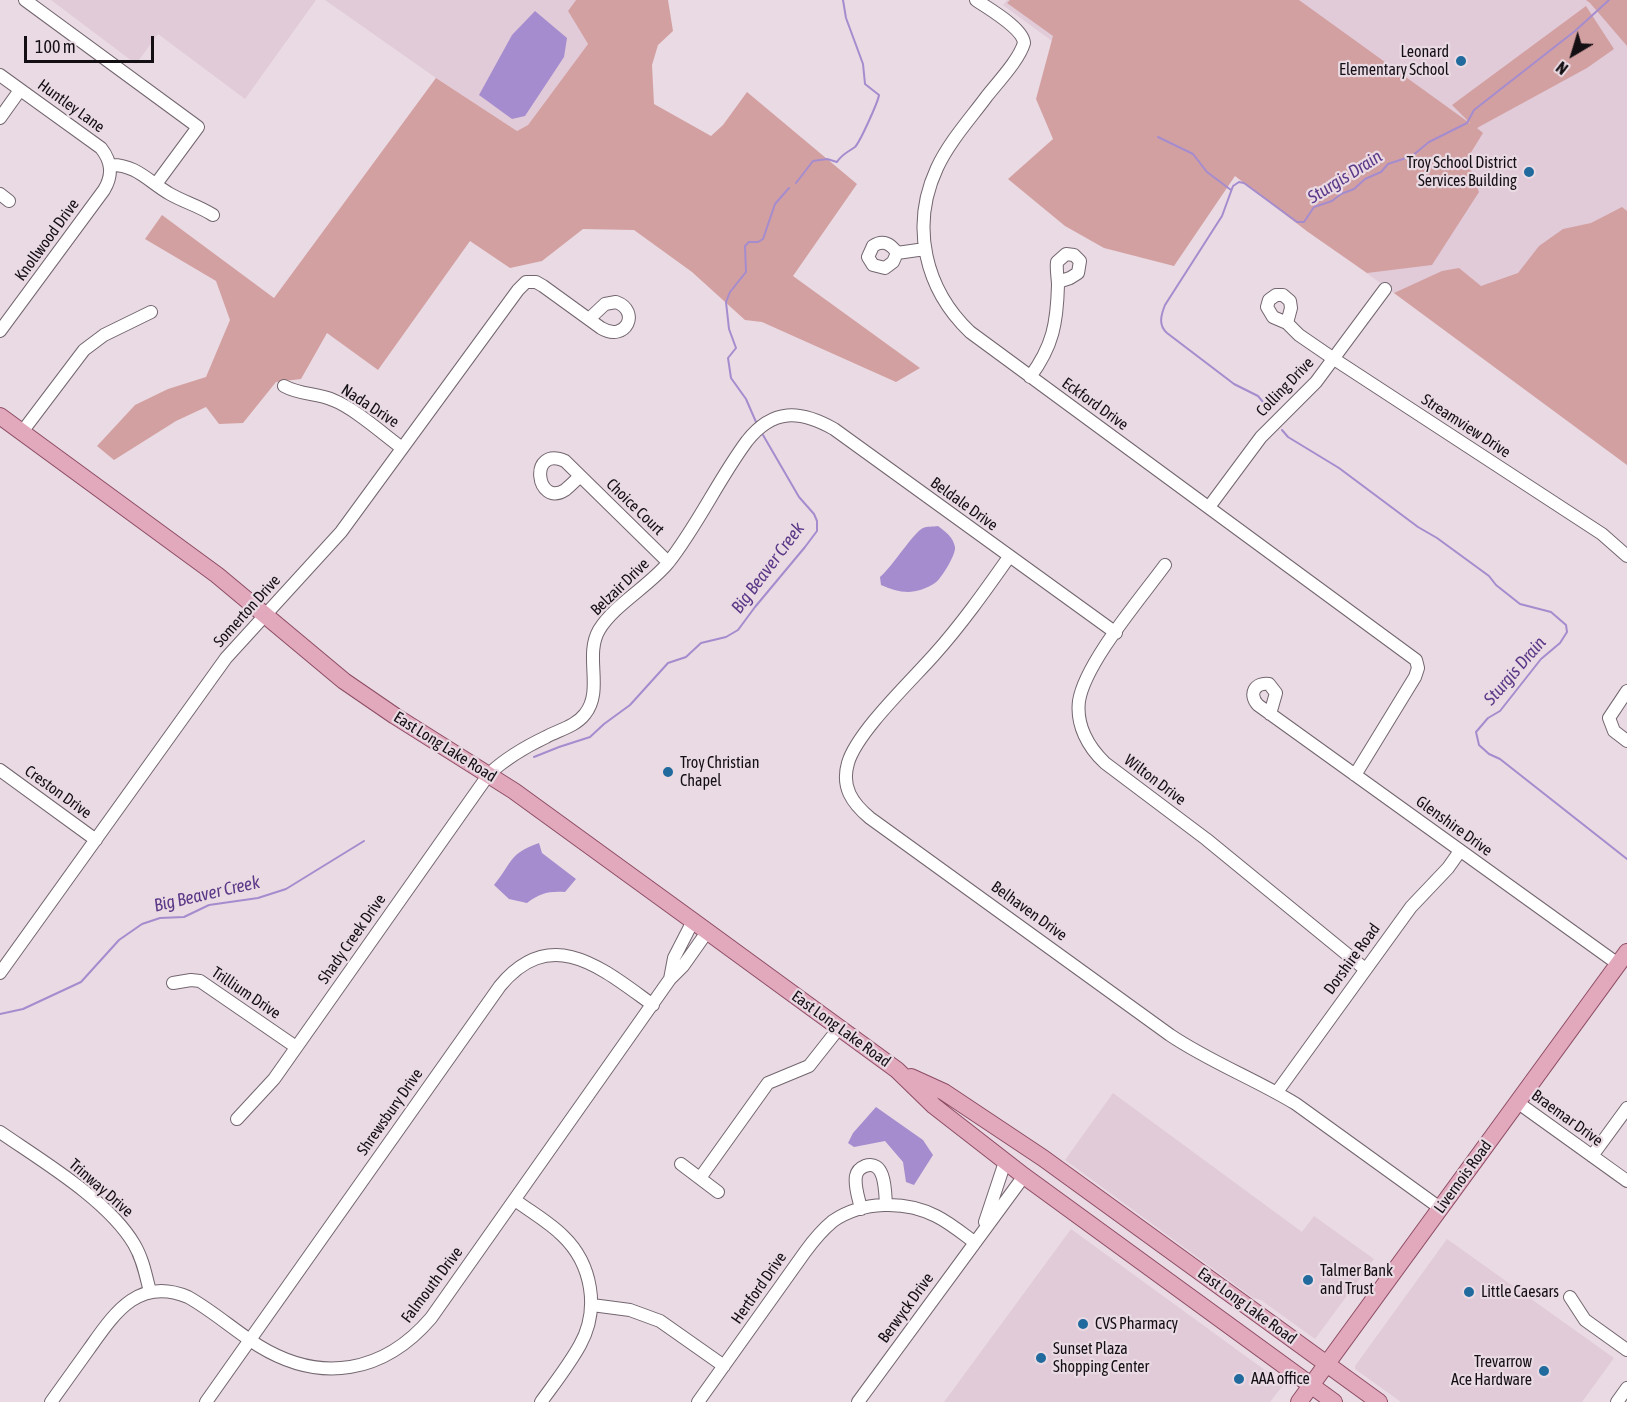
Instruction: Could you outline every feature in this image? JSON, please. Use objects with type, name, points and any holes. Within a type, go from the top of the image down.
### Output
[{"type":"main road","name":"East Long Lake Road","points":[[0,416],[189,554],[344,681],[395,716],[489,774],[693,921],[897,1070],[934,1106],[1005,1162],[1334,1402]]},
{"type":"main road","name":"Livernois Road","points":[[1299,1402],[1623,958]]},
{"type":"main road","name":"East Long Lake Road","points":[[897,1070],[944,1092],[1050,1162],[1379,1402]]},
{"type":"main road","points":[[976,1138],[977,1131],[984,1127],[1037,1162],[1045,1165],[1050,1162]]},
{"type":"main road","points":[[1067,1206],[1077,1194],[1082,1195],[1211,1287],[1232,1294]]},
{"type":"main road","points":[[1265,1353],[1279,1347],[1283,1342],[1284,1332]]},
{"type":"street","points":[[25,0],[198,127],[156,184]]},
{"type":"street","name":"Eckford Drive","points":[[985,2],[1021,33],[1024,47],[938,166],[926,204],[923,226],[924,249],[934,283],[952,314],[970,332],[1416,660],[1418,668],[1415,676],[1355,775]]},
{"type":"street","name":"Huntley Lane","points":[[0,75],[101,148],[110,165]]},
{"type":"street","points":[[0,118],[20,90]]},
{"type":"street","points":[[110,165],[128,166],[169,194],[193,203],[213,215]]},
{"type":"street","name":"Knollwood Drive","points":[[0,332],[104,190],[110,175],[110,165]]},
{"type":"street","points":[[897,253],[924,249]]},
{"type":"street","name":"Somerton Drive","points":[[0,973],[226,658],[341,532],[523,284],[530,281],[543,286],[589,319]]},
{"type":"street","points":[[1030,377],[1043,359],[1051,342],[1057,319],[1058,282]]},
{"type":"street","name":"Colling Drive","points":[[1209,507],[1261,437],[1307,393],[1385,289]]},
{"type":"street","points":[[22,432],[84,350],[104,334],[151,312]]},
{"type":"street","name":"Streamview Drive","points":[[1287,323],[1299,335],[1334,359],[1602,534],[1627,556]]},
{"type":"street","name":"Nada Drive","points":[[284,386],[302,394],[335,400],[402,448]]},
{"type":"street","name":"Beldale Drive","points":[[787,415],[804,415],[834,429],[1116,633]]},
{"type":"street","name":"Belzair Drive","points":[[489,774],[520,750],[567,727],[583,716],[590,706],[593,694],[592,651],[599,631],[612,615],[645,587],[668,562],[751,436],[771,420],[787,415]]},
{"type":"street","name":"Choice Court","points":[[579,476],[668,562]]},
{"type":"street","name":"Belhaven Drive","points":[[1009,557],[958,626],[885,709],[854,750],[848,762],[846,776],[849,795],[854,803],[870,818],[1170,1035],[1200,1054],[1277,1092],[1440,1208]]},
{"type":"street","name":"Wilton Drive","points":[[1165,566],[1088,676],[1079,710],[1083,734],[1096,755],[1116,772],[1206,839],[1365,969]]},
{"type":"street","points":[[1627,691],[1609,718],[1614,731],[1627,741]]},
{"type":"street","name":"Glenshire Drive","points":[[1270,714],[1460,851],[1623,958]]},
{"type":"street","name":"Creston Drive","points":[[0,770],[96,840]]},
{"type":"street","name":"Shady Creek Drive","points":[[237,1119],[266,1089],[489,774]]},
{"type":"street","name":"Dorshire Road","points":[[1277,1092],[1418,898],[1448,868],[1460,851]]},
{"type":"street","name":"Falmouth Drive","points":[[670,979],[674,958],[693,921]]},
{"type":"street","name":"Falmouth Drive","points":[[150,1292],[175,1292],[188,1297],[250,1340],[285,1360],[318,1368],[350,1367],[393,1352],[409,1341],[431,1318],[670,979],[683,966],[707,932]]},
{"type":"street","name":"Shrewsbury Drive","points":[[206,1402],[493,996],[514,971],[535,959],[560,955],[573,957],[601,969],[653,1005]]},
{"type":"street","name":"Trillium Drive","points":[[173,983],[200,981],[296,1047]]},
{"type":"street","points":[[700,1178],[768,1083],[809,1066],[839,1028]]},
{"type":"street","name":"Braemar Drive","points":[[1517,1102],[1627,1181]]},
{"type":"street","points":[[1592,1156],[1627,1108]]},
{"type":"street","name":"Trinway Drive","points":[[0,1132],[55,1170],[112,1216],[126,1232],[138,1252],[145,1269],[150,1292]]},
{"type":"street","name":"Berwyck Drive","points":[[977,1238],[1005,1162]]},
{"type":"street","points":[[681,1164],[718,1191]]},
{"type":"street","points":[[861,1209],[855,1178],[858,1170],[866,1166],[875,1166],[882,1173],[886,1205]]},
{"type":"street","name":"Berwyck Drive","points":[[858,1402],[1024,1176]]},
{"type":"street","points":[[515,1200],[555,1228],[577,1252],[589,1281],[591,1305],[588,1325],[580,1345],[541,1402]]},
{"type":"street","name":"Hertford Drive","points":[[698,1402],[821,1232],[844,1215],[861,1209],[886,1205],[904,1206],[926,1212],[977,1238]]},
{"type":"street","points":[[51,1402],[114,1314],[132,1299],[150,1292]]},
{"type":"street","points":[[1570,1297],[1585,1320],[1627,1350]]},
{"type":"street","points":[[591,1305],[630,1310],[660,1321],[724,1366]]},
{"type":"street","points":[[1617,1402],[1627,1388]]},
{"type":"shaded area","points":[[51,0],[316,0],[245,99],[158,34],[136,64]]},
{"type":"shaded area","points":[[325,0],[576,0],[568,11],[588,44],[528,125],[517,131],[436,78]]},
{"type":"shaded area","points":[[576,0],[668,0],[673,31],[658,45],[652,65],[654,104],[711,136],[723,125],[747,92],[857,184],[793,276],[920,368],[896,382],[762,322],[745,320],[692,272],[634,230],[583,229],[542,261],[510,268],[470,241],[378,370],[327,333],[301,379],[276,382],[243,423],[219,424],[206,407],[176,421],[114,460],[97,446],[135,405],[168,389],[206,377],[230,320],[216,281],[145,239],[162,215],[274,298],[436,78],[517,131],[528,125],[588,44],[568,11]]},
{"type":"shaded area","points":[[1007,0],[1627,0],[1627,465],[1003,5]]},
{"type":"shaded area","points":[[1010,0],[1299,0],[1471,124],[1452,105],[1586,6],[1614,49],[1587,68],[1477,128],[1483,133],[1467,159],[1479,192],[1432,265],[1367,273],[1308,232],[1235,176],[1174,266],[1104,248],[1065,226],[1008,179],[1053,139],[1036,99],[1053,36],[1007,3]]},
{"type":"shaded area","points":[[1586,0],[1627,0],[1627,46],[1590,3]]},
{"type":"shaded area","points":[[535,11],[567,38],[564,57],[525,116],[512,119],[479,95],[512,35]]},
{"type":"shaded area","points":[[1622,207],[1627,211],[1627,465],[1394,293],[1442,271],[1459,268],[1481,286],[1518,273],[1539,246],[1563,229],[1591,223]]},
{"type":"shaded area","points":[[938,526],[951,538],[955,551],[938,581],[911,592],[898,591],[881,585],[880,577],[919,531],[925,527]]},
{"type":"shaded area","points":[[539,843],[542,853],[576,879],[565,892],[545,893],[527,903],[509,899],[494,885],[516,855]]},
{"type":"shaded area","points":[[1113,1093],[1302,1232],[1314,1216],[1374,1259],[1315,1339],[1261,1300],[1253,1298],[1065,1160]]},
{"type":"shaded area","points":[[876,1107],[923,1140],[933,1155],[914,1185],[906,1182],[903,1162],[885,1141],[854,1147],[848,1143],[853,1133]]},
{"type":"shaded area","points":[[1071,1229],[1284,1384],[1270,1402],[944,1402]]},
{"type":"shaded area","points":[[1447,1239],[1614,1358],[1582,1402],[1401,1402],[1355,1369]]},
{"type":"waterway","name":"Big Beaver Creek","points":[[796,183],[813,161],[827,159],[837,162],[855,147],[879,95],[865,84],[863,64],[846,18],[843,0]]},
{"type":"waterway","name":"Sturgis Drain","points":[[1263,402],[1258,396],[1234,384],[1167,333],[1161,323],[1165,305],[1222,216],[1233,186],[1239,182],[1244,183],[1297,222],[1304,222],[1314,207],[1332,201],[1341,194],[1354,189],[1365,179],[1381,172],[1388,164],[1412,156],[1429,142],[1467,123],[1474,110],[1575,31],[1609,0]]},
{"type":"waterway","points":[[1158,137],[1193,154],[1207,172],[1231,190]]},
{"type":"waterway","name":"Big Beaver Creek","points":[[756,422],[746,399],[731,378],[728,358],[736,348],[729,329],[726,302],[730,292],[746,272],[745,246],[749,242],[758,242],[763,239],[775,204],[789,188]]},
{"type":"waterway","name":"Sturgis Drain","points":[[1282,430],[1288,437],[1339,468],[1489,576],[1496,585],[1520,604],[1551,612],[1566,625],[1567,632],[1560,643],[1541,659],[1500,711],[1488,718],[1476,732],[1479,745],[1627,859]]},
{"type":"waterway","name":"Big Beaver Creek","points":[[534,757],[590,737],[630,705],[668,663],[686,657],[701,643],[726,637],[738,630],[817,531],[814,514],[799,497],[763,435]]},
{"type":"waterway","name":"Big Beaver Creek","points":[[0,1014],[23,1009],[81,982],[119,940],[142,924],[160,918],[184,917],[209,905],[258,898],[286,889],[364,841]]},
{"type":"place","name":"Leonard Elementary School","points":[[1461,61]]},
{"type":"place","name":"Troy School District Services Building","points":[[1529,172]]},
{"type":"place","name":"Troy Christian Chapel","points":[[668,772]]},
{"type":"place","name":"Talmer Bank and Trust","points":[[1308,1280]]},
{"type":"place","name":"Little Caesars","points":[[1469,1292]]},
{"type":"place","name":"CVS Pharmacy","points":[[1083,1324]]},
{"type":"place","name":"Sunset Plaza Shopping Center","points":[[1041,1358]]},
{"type":"place","name":"Trevarrow Ace Hardware","points":[[1544,1371]]},
{"type":"place","name":"AAA office","points":[[1239,1379]]}]
